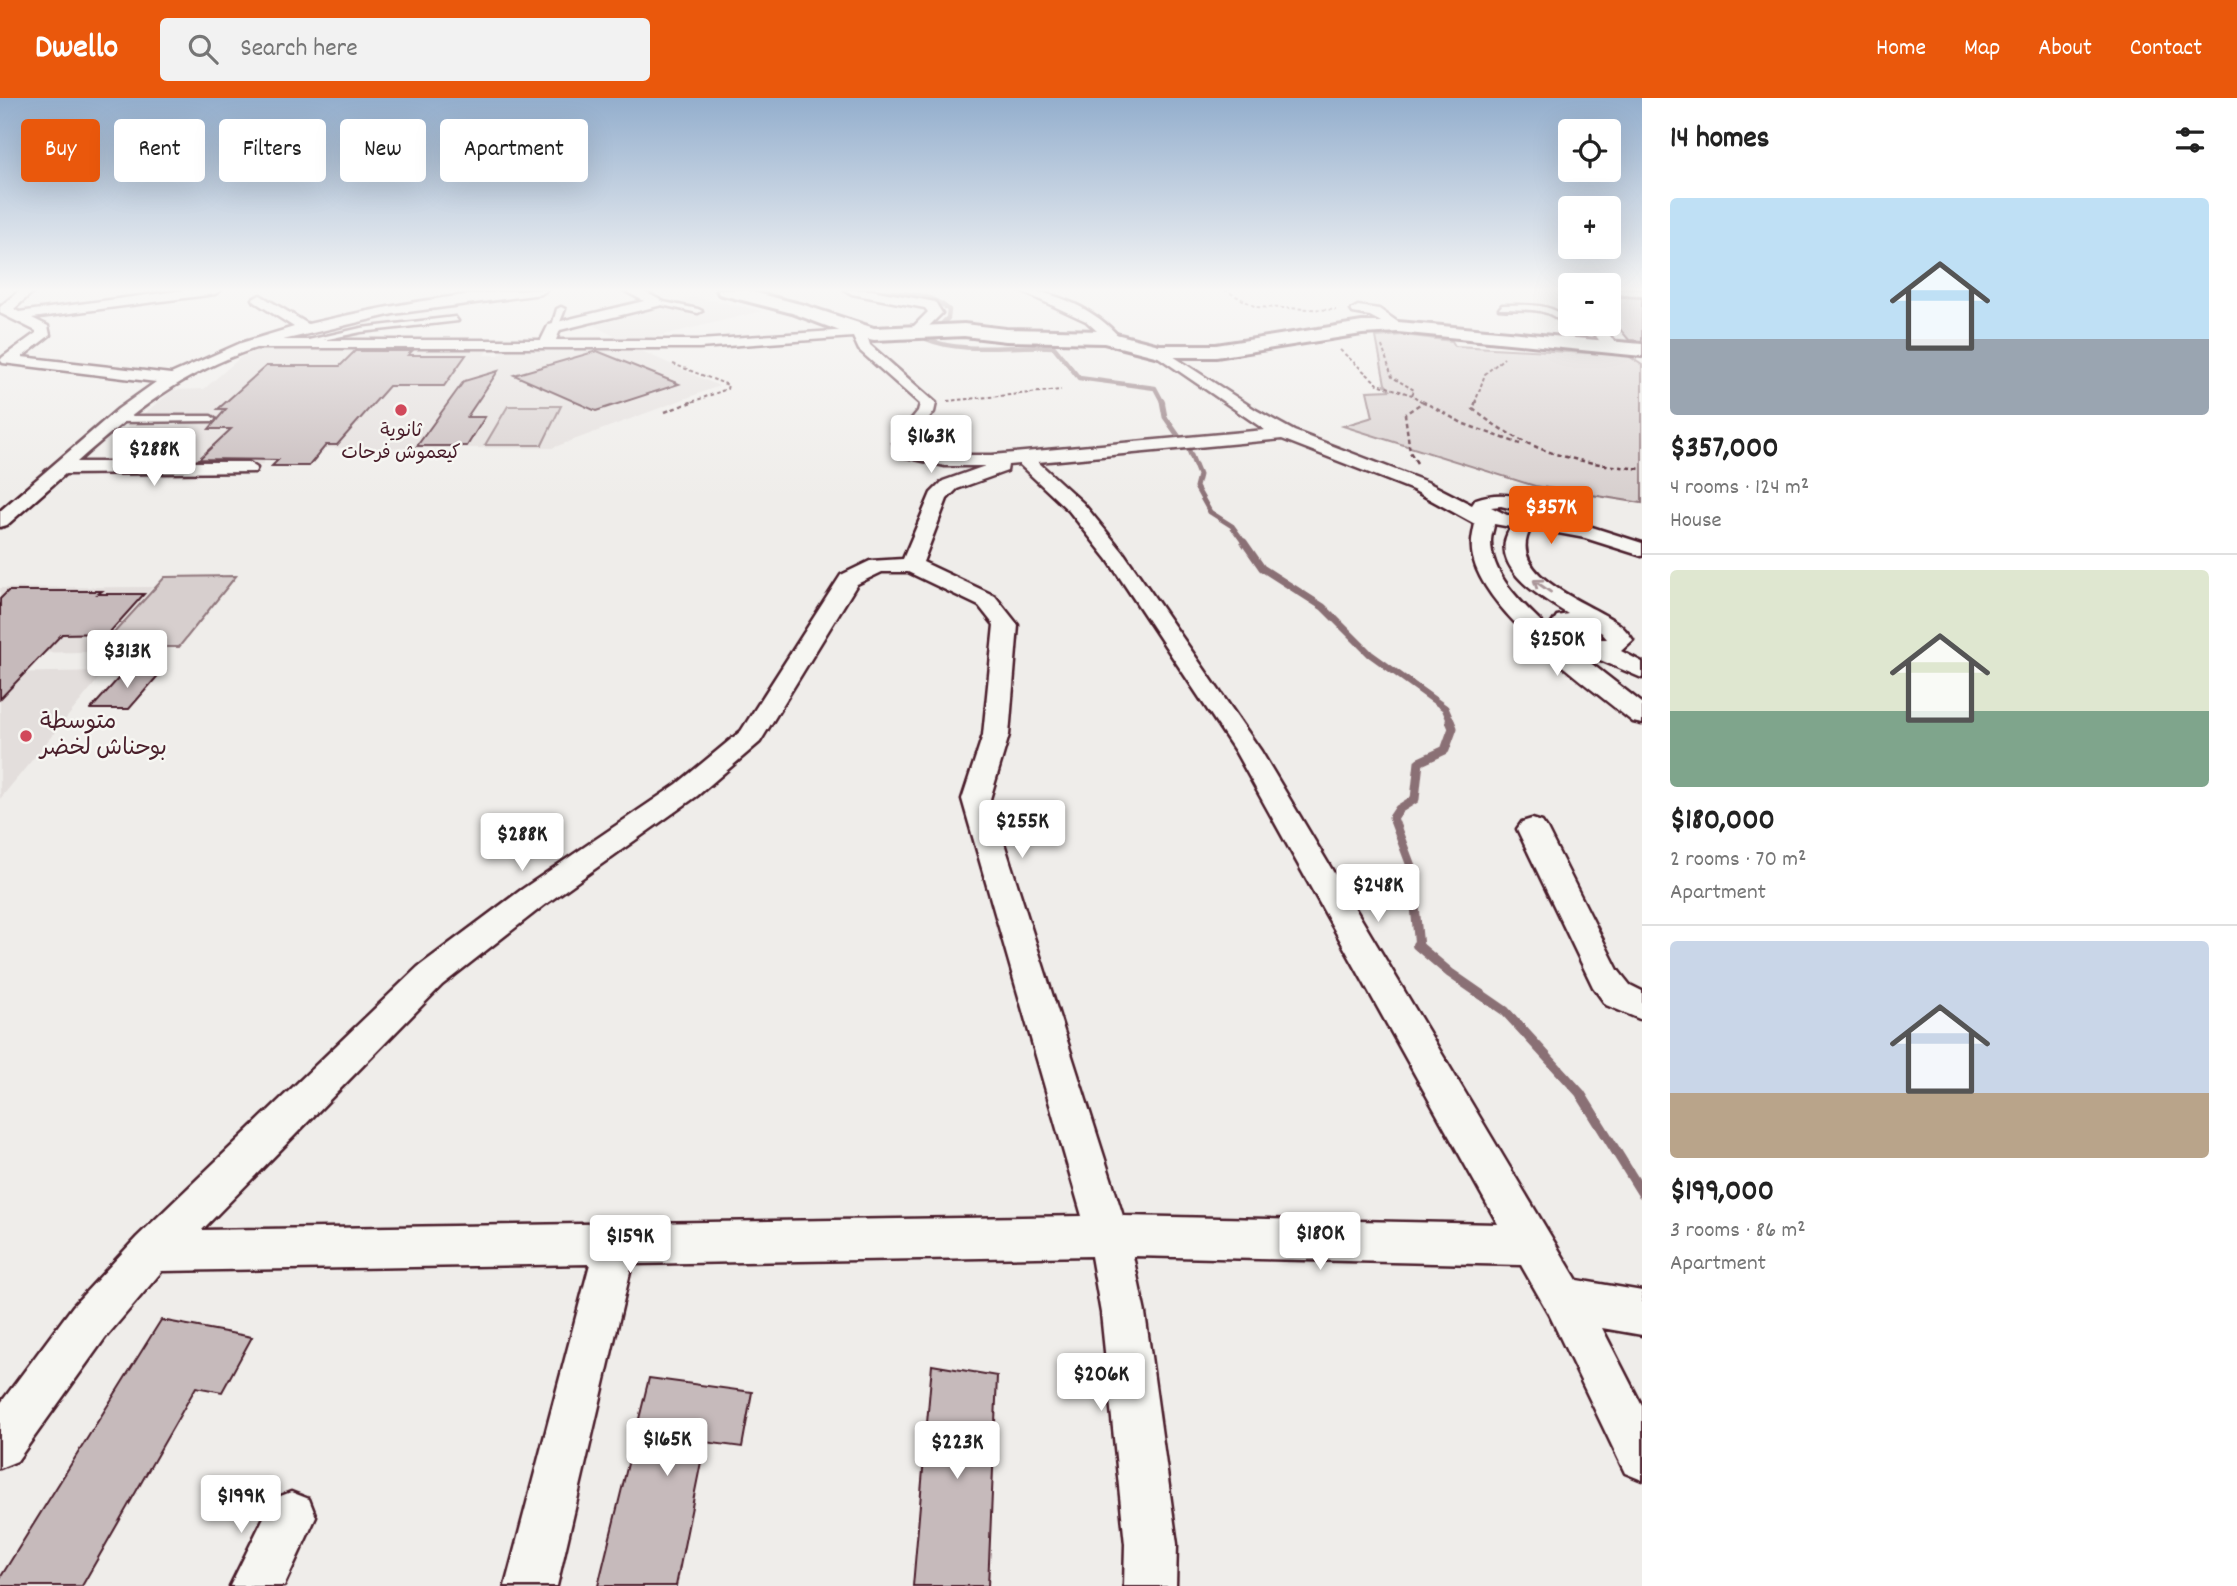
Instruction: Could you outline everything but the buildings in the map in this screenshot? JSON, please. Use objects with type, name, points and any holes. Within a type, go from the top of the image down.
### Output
[{"type":"street","points":[[0,521],[116,419],[155,389],[213,359]]},
{"type":"street","points":[[878,359],[929,403],[926,412],[902,442],[904,451],[919,457],[943,460],[1023,458],[1286,433]]},
{"type":"street","points":[[1171,359],[1248,413],[1306,444],[1509,521],[1528,516],[1642,550]]},
{"type":"street","points":[[4,362],[173,379]]},
{"type":"street","points":[[911,565],[938,497],[950,485],[1023,458]]},
{"type":"street","points":[[1023,458],[1076,507],[1116,556],[1248,751],[1564,1299],[1642,1456]]},
{"type":"street","points":[[60,468],[248,468]]},
{"type":"street","points":[[1437,492],[1465,496],[1487,512]]},
{"type":"street","points":[[1487,512],[1481,541],[1485,562],[1534,626],[1566,657],[1642,716]]},
{"type":"street","points":[[1508,591],[1514,558],[1513,543],[1528,516]]},
{"type":"street","points":[[1514,558],[1525,573],[1545,588],[1615,631],[1642,660]]},
{"type":"street","points":[[0,1444],[89,1322],[152,1251],[430,976],[532,898],[687,790],[751,736],[849,580],[878,566],[911,565],[987,601],[1006,625],[996,735],[976,799],[1108,1236],[1123,1313],[1151,1544],[1150,1586]]},
{"type":"street","points":[[1508,591],[1570,637],[1642,671]]},
{"type":"street","points":[[1561,628],[1564,621],[1571,619],[1600,623]]},
{"type":"street","points":[[1534,626],[1561,628]]},
{"type":"street","points":[[1587,645],[1614,646],[1621,640]]},
{"type":"street","points":[[1532,829],[1605,978],[1618,995],[1642,1006]]},
{"type":"street","points":[[152,1251],[1108,1236],[1532,1245]]},
{"type":"street","points":[[531,1586],[616,1244]]},
{"type":"street","points":[[1564,1299],[1642,1314]]},
{"type":"street","points":[[256,1586],[291,1517]]},
{"type":"lane","points":[[116,419],[211,419]]},
{"type":"path","points":[[660,359],[728,385],[727,389],[665,412]]},
{"type":"path","points":[[1352,359],[1378,384],[1412,395],[1485,436],[1524,445],[1559,459],[1590,465],[1642,468]]},
{"type":"path","points":[[1386,359],[1392,377],[1414,390],[1412,395]]},
{"type":"path","points":[[1501,359],[1485,374],[1473,409],[1524,445]]},
{"type":"path","points":[[929,403],[1061,390]]},
{"type":"path","points":[[1423,402],[1405,414],[1410,452],[1432,480],[1465,496]]},
{"type":"shaded area","name":"ثانوية كيعموش فرحات","points":[[238,359],[660,359],[719,386],[552,448],[278,448],[262,464],[119,464],[157,431],[124,430],[173,390],[204,389]]},
{"type":"shaded area","points":[[1380,359],[1634,359],[1642,365],[1642,503],[1535,486],[1343,426],[1373,417],[1367,391],[1390,390],[1385,384]]},
{"type":"shaded area","points":[[508,406],[561,406],[542,445],[485,445]]},
{"type":"shaded area","points":[[236,576],[179,647],[101,647],[165,577]]},
{"type":"shaded area","points":[[153,587],[95,652],[0,653],[0,588]]},
{"type":"shaded area","name":"متوسطة بوحناش لخضر","points":[[105,671],[0,799],[0,673]]},
{"type":"waterway","points":[[1064,359],[1079,378],[1155,388],[1162,401]]},
{"type":"waterway","points":[[1162,401],[1165,417],[1179,437]]},
{"type":"waterway","points":[[1188,448],[1199,475],[1196,487],[1210,512],[1232,526],[1245,544]]},
{"type":"waterway","points":[[1244,542],[1262,568],[1323,607],[1370,654],[1445,708],[1451,722]]},
{"type":"waterway","points":[[1419,947],[1411,866],[1393,818],[1399,809],[1415,799],[1419,762],[1445,750],[1453,728],[1450,721]]},
{"type":"waterway","points":[[1419,947],[1450,973],[1505,1011],[1580,1093],[1642,1193]]},
{"type":"place","name":"ثانوية كيعموش فرحات","points":[[401,410]]},
{"type":"place","name":"متوسطة بوحناش لخضر","points":[[26,736]]}]
